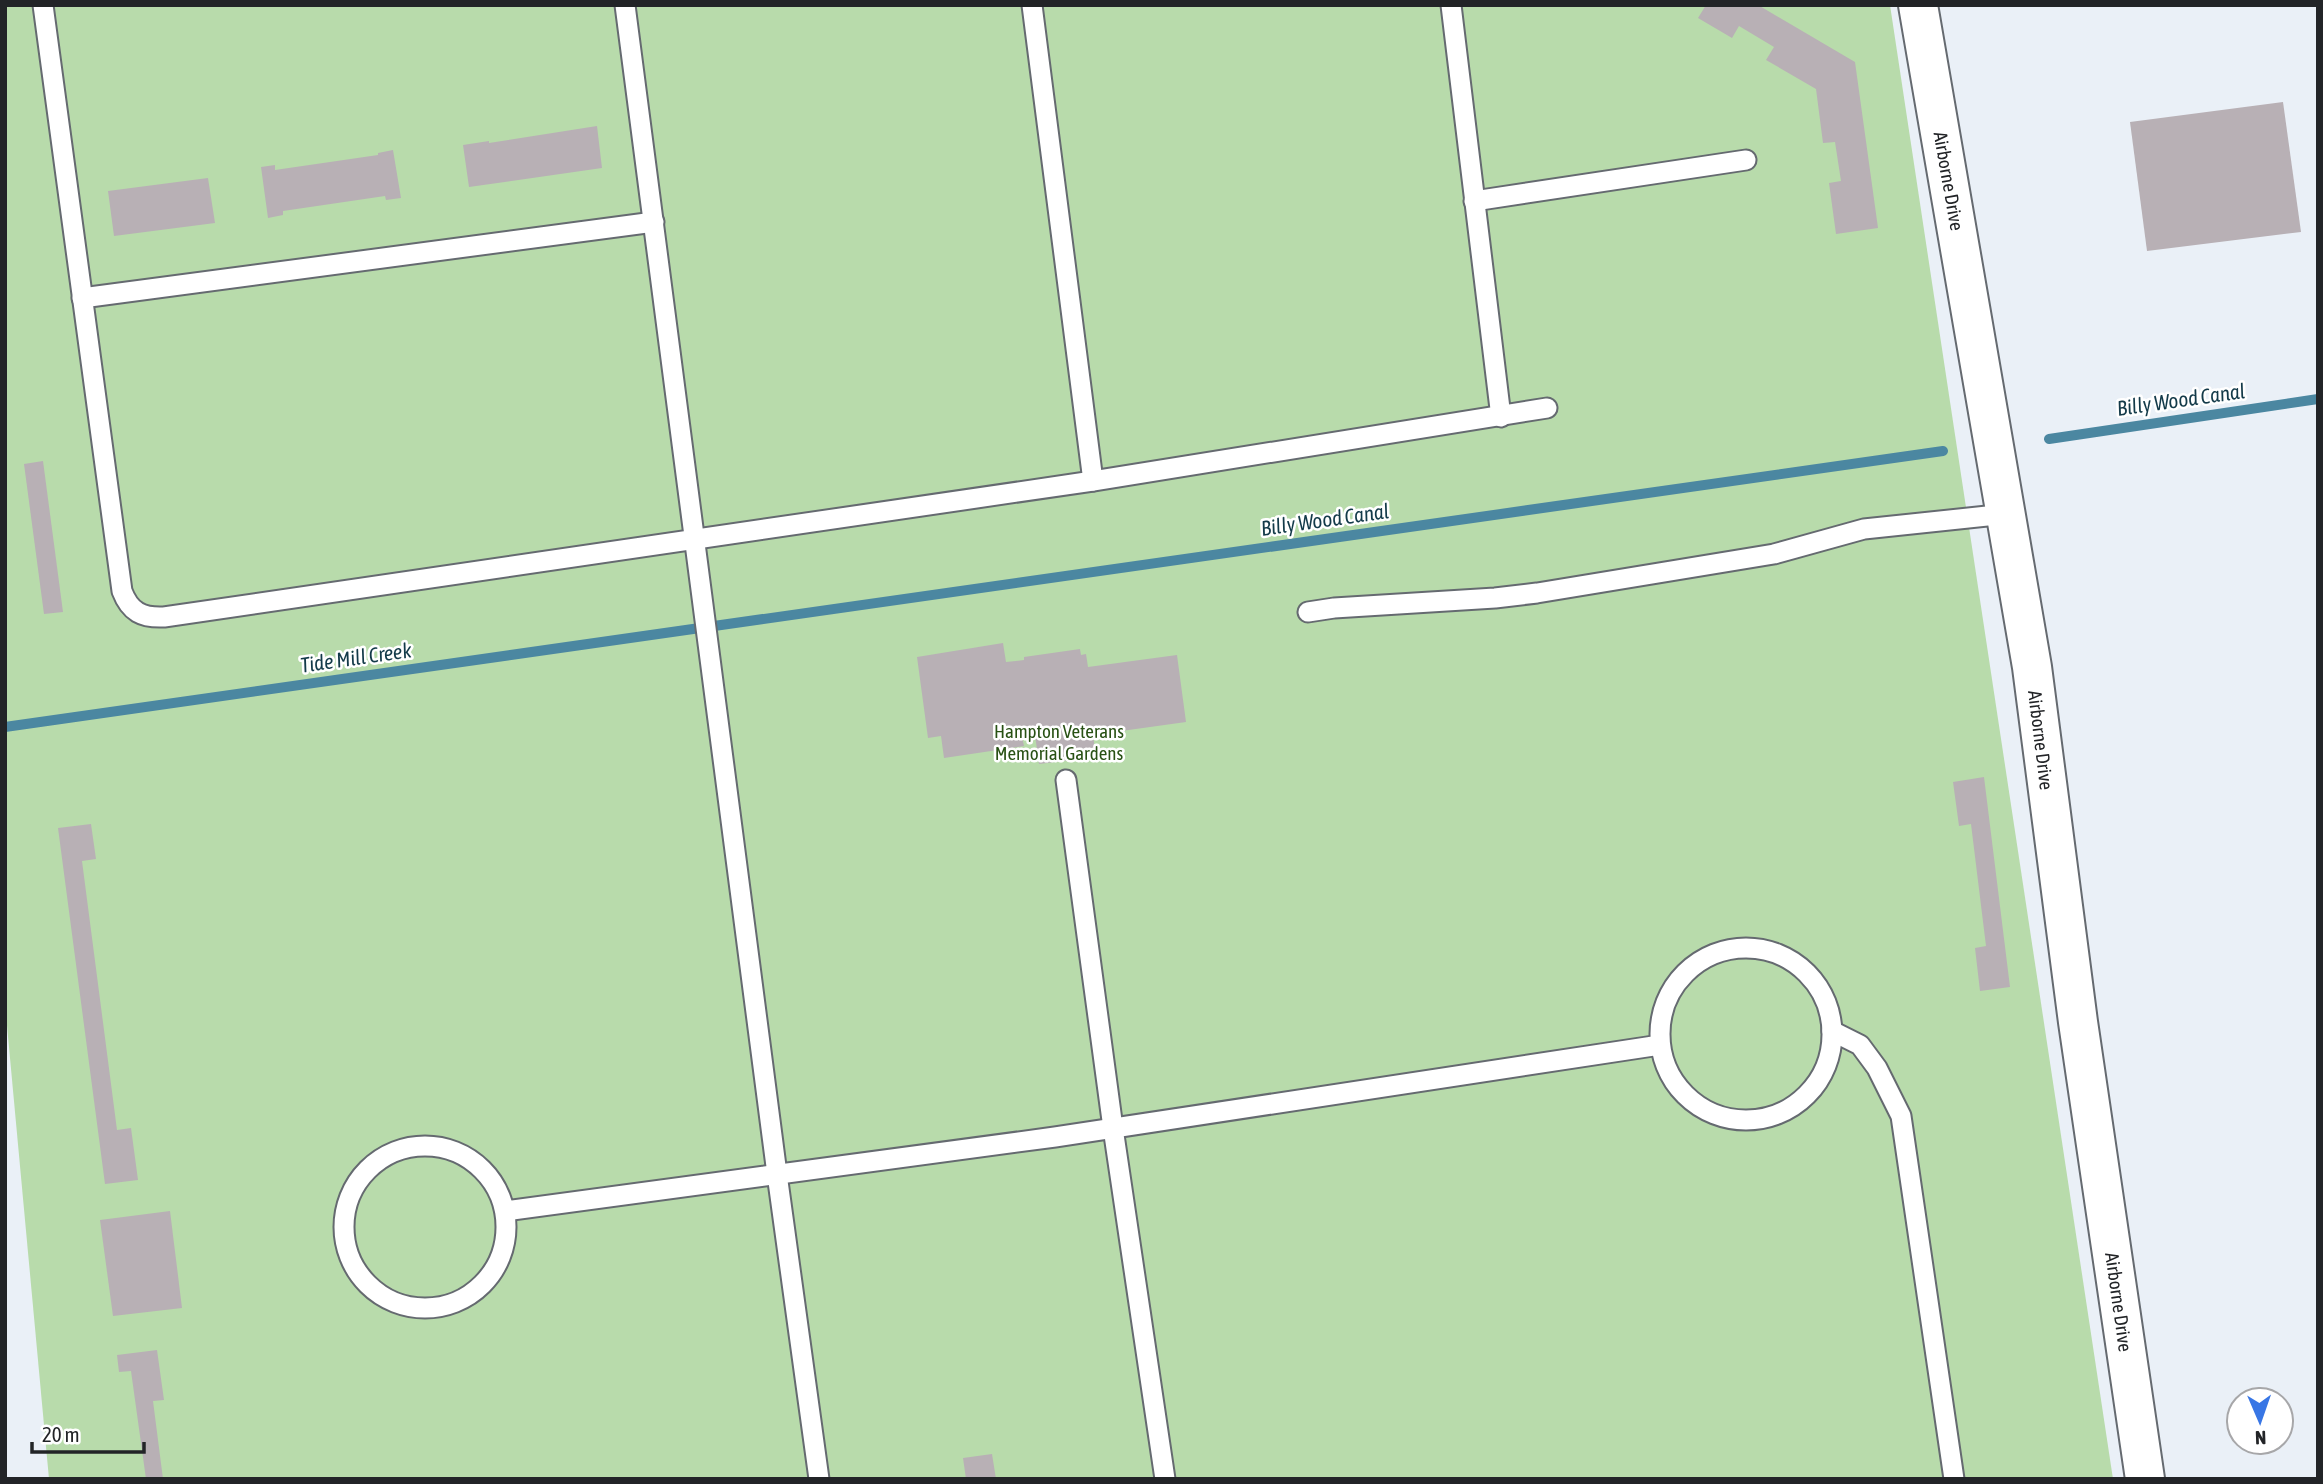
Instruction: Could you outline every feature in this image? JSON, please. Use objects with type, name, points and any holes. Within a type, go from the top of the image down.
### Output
[{"type":"street","name":"Airborne Drive","points":[[1918,5],[2032,667],[2078,1022],[2145,1479]]},
{"type":"lane","points":[[43,5],[122,591],[128,606],[138,614],[164,617],[1093,481],[1547,408]]},
{"type":"lane","points":[[625,5],[777,1174],[820,1479]]},
{"type":"lane","points":[[1032,5],[1093,481]]},
{"type":"lane","points":[[1451,5],[1501,417]]},
{"type":"lane","points":[[1474,201],[1746,160]]},
{"type":"lane","points":[[82,298],[654,222]]},
{"type":"lane","points":[[1308,612],[1495,598],[1577,587],[1774,554],[1864,529],[2007,514]]},
{"type":"lane","points":[[1066,779],[1113,1128],[1165,1479]]},
{"type":"lane","points":[[1738,948],[1766,950],[1792,961],[1813,980],[1827,1003],[1832,1031],[1829,1059],[1816,1085],[1795,1105],[1768,1117],[1739,1120],[1710,1112],[1686,1096],[1669,1073],[1660,1045],[1661,1018],[1671,991],[1688,970],[1712,955],[1738,948]]},
{"type":"lane","points":[[1832,1031],[1860,1045],[1877,1068],[1901,1116],[1954,1479]]},
{"type":"lane","points":[[505,1211],[1113,1128],[1660,1045]]},
{"type":"lane","points":[[424,1146],[452,1150],[476,1164],[495,1185],[505,1211],[506,1237],[499,1261],[484,1282],[464,1298],[440,1306],[415,1307],[390,1300],[369,1286],[353,1265],[345,1242],[344,1213],[354,1187],[372,1165],[396,1151],[424,1146]]},
{"type":"green space","name":"Hampton Veterans Memorial Gardens","points":[[5,5],[1890,5],[2113,1479],[49,1479],[5,1004]]},
{"type":"building","points":[[1706,5],[1758,5],[1855,62],[1878,228],[1836,234],[1829,183],[1841,181],[1835,142],[1823,143],[1816,89],[1766,60],[1774,47],[1739,26],[1732,38],[1698,18]]},
{"type":"building","points":[[2283,102],[2301,232],[2147,251],[2130,122]]},
{"type":"building","points":[[597,126],[602,168],[469,187],[463,145]]},
{"type":"building","points":[[393,150],[401,198],[386,200],[385,196],[283,211],[283,215],[268,218],[261,167],[275,165],[275,170],[378,155]]},
{"type":"building","points":[[208,178],[215,223],[114,236],[108,191]]},
{"type":"building","points":[[43,461],[63,612],[44,614],[24,464]]},
{"type":"building","points":[[1003,643],[1006,662],[1080,649],[1081,655],[1086,654],[1088,667],[1177,655],[1186,722],[1107,733],[1106,726],[1092,728],[1096,757],[1039,764],[1035,735],[1022,737],[1024,746],[944,758],[941,736],[928,738],[917,657]]},
{"type":"building","points":[[1984,777],[2010,987],[1980,991],[1975,948],[1986,946],[1971,824],[1959,826],[1953,782]]},
{"type":"building","points":[[91,824],[96,859],[82,861],[117,1130],[131,1128],[138,1180],[105,1184],[58,828]]},
{"type":"building","points":[[170,1211],[182,1308],[113,1316],[100,1220]]},
{"type":"building","points":[[157,1350],[164,1400],[153,1401],[163,1479],[146,1479],[131,1371],[119,1372],[117,1355]]},
{"type":"building","points":[[992,1454],[996,1479],[966,1479],[963,1458]]},
{"type":"waterway","name":"Billy Wood Canal","points":[[2049,439],[2318,399]]},
{"type":"waterway","name":"Billy Wood Canal","points":[[5,727],[1943,451]]},
{"type":"water label","name":"Tide Mill Creek","points":[[356,658]]}]
